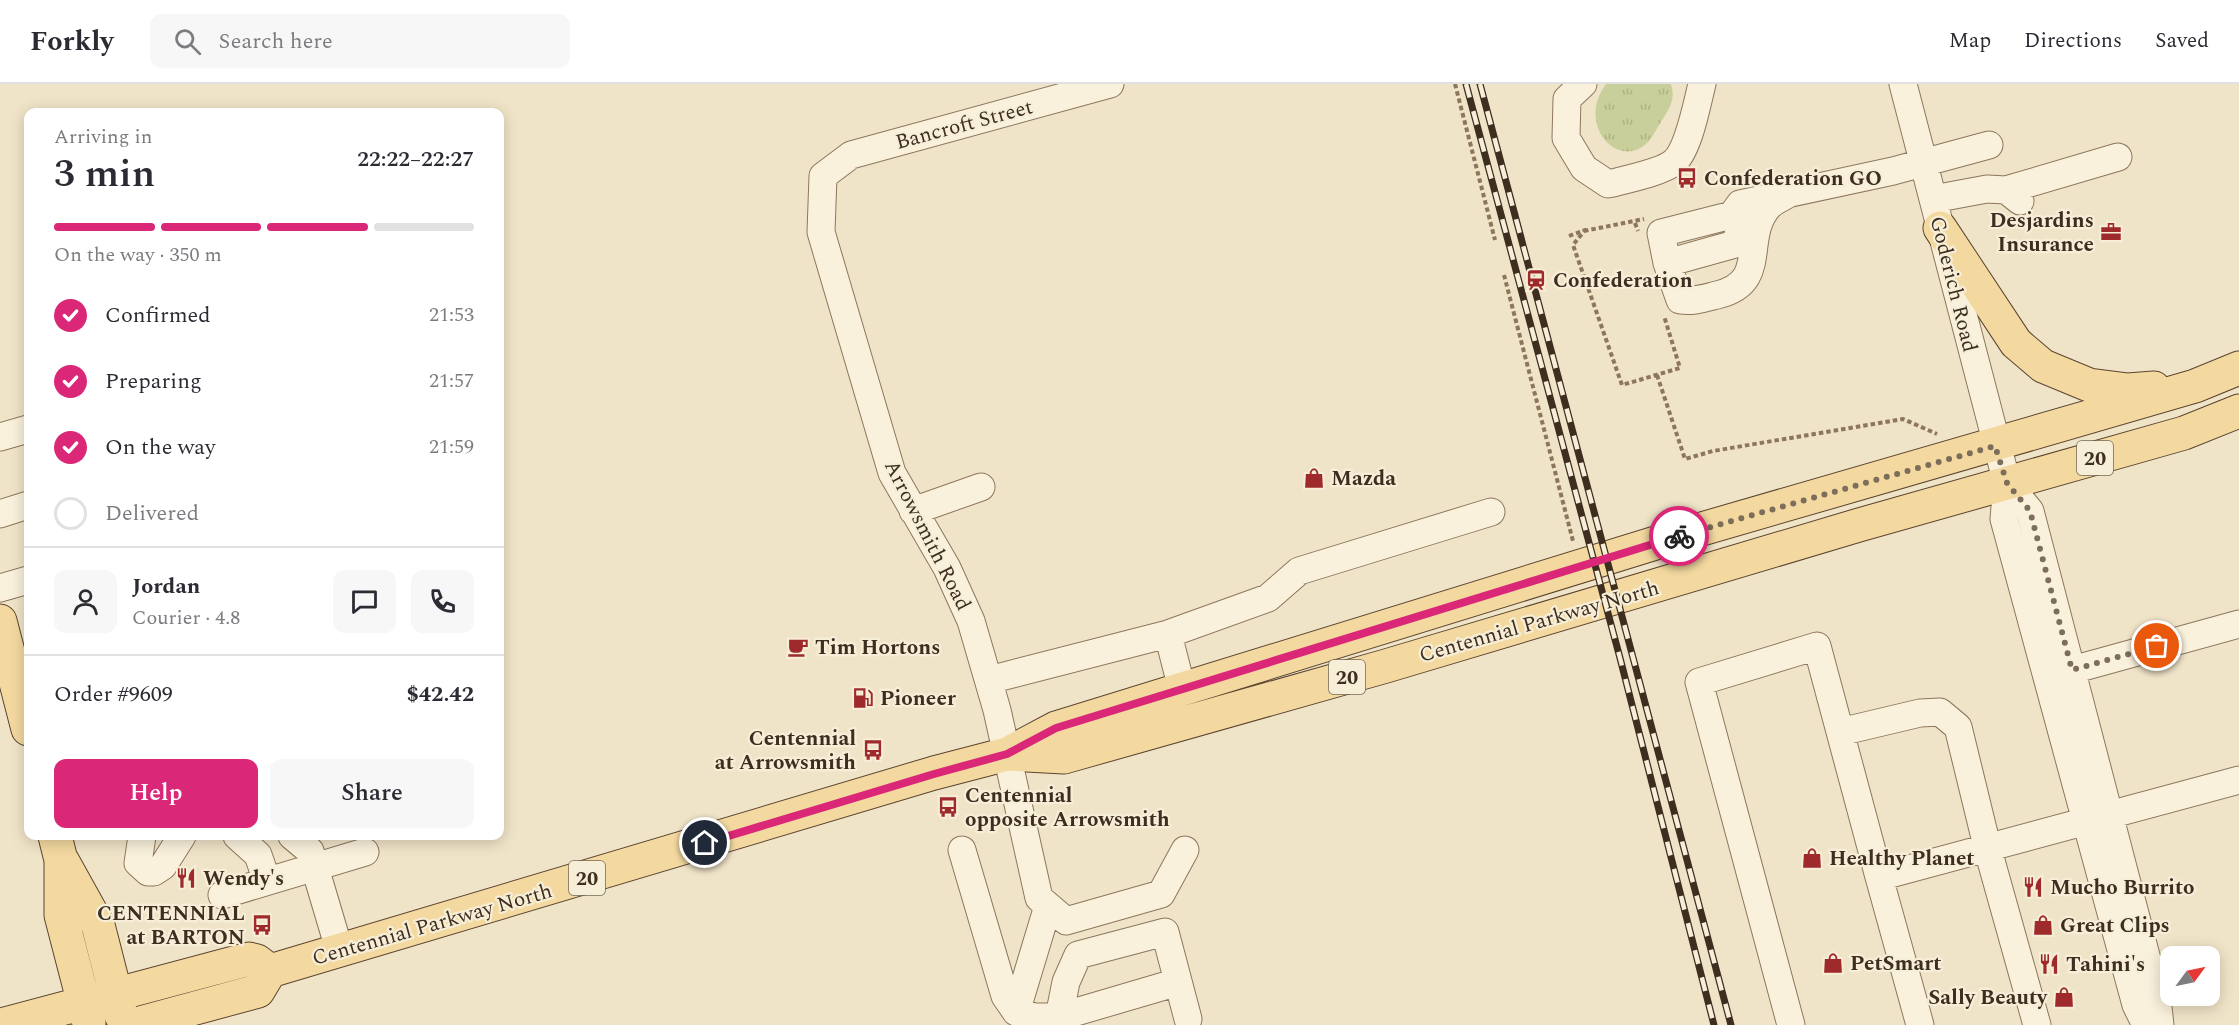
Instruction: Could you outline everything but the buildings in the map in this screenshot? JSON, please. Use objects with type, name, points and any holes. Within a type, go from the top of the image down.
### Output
[{"type":"main road","points":[[1936,214],[2016,343],[2043,366],[2089,385],[2128,390],[2195,386]]},
{"type":"main road","name":"Centennial Parkway North","points":[[270,971],[1007,754],[1056,728],[1688,533],[1995,446],[2195,386],[2239,368]]},
{"type":"main road","name":"Centennial Parkway North","points":[[1007,754],[1064,757],[2184,433],[2239,411]]},
{"type":"main road","points":[[0,621],[24,707]]},
{"type":"main road","points":[[58,848],[98,925],[120,1010]]},
{"type":"main road","points":[[58,848],[61,915],[86,1014]]},
{"type":"main road","points":[[1,1025],[120,1010],[249,959],[257,961],[270,971],[258,991],[133,1025]]},
{"type":"street","name":"Bancroft Street","points":[[823,176],[851,155],[1110,84]]},
{"type":"street","points":[[1584,84],[1567,99],[1566,138],[1584,168],[1608,184],[1641,177],[1674,162],[1690,131],[1702,84]]},
{"type":"street","name":"Goderich Road","points":[[1903,84],[1925,162],[1995,446],[2007,483]]},
{"type":"street","points":[[1793,191],[1770,206],[1757,228],[1751,271],[1743,284],[1730,292],[1689,302],[1680,300],[1667,263],[1661,234],[1732,215],[1740,204],[1793,191],[1925,162],[1989,145]]},
{"type":"street","points":[[1936,214],[1987,189],[2014,196],[2118,157]]},
{"type":"street","name":"Arrowsmith Road","points":[[823,176],[822,232],[892,473],[947,568],[971,621],[989,680],[1007,754],[1030,866],[1039,898],[1048,906]]},
{"type":"street","points":[[0,437],[24,430]]},
{"type":"street","points":[[2007,483],[2030,511],[2072,670],[2098,820],[2136,1005],[2146,1025]]},
{"type":"street","points":[[2007,483],[2004,519],[2098,820],[2157,998],[2160,1025]]},
{"type":"street","points":[[913,511],[981,488]]},
{"type":"street","points":[[0,514],[24,507]]},
{"type":"street","points":[[989,680],[1168,634],[1268,598],[1299,572],[1491,512]]},
{"type":"street","points":[[0,588],[24,581]]},
{"type":"street","points":[[2072,670],[2239,624]]},
{"type":"street","points":[[1168,634],[1182,689]]},
{"type":"street","points":[[1791,1025],[1699,682],[1817,646],[1920,1025]]},
{"type":"street","points":[[1840,732],[1920,713],[1940,712],[1958,727],[1988,850],[2037,1025]]},
{"type":"street","points":[[1879,877],[1988,850],[2239,780]]},
{"type":"street","points":[[141,840],[138,863],[148,872],[154,872],[163,866],[180,840]]},
{"type":"street","points":[[241,840],[258,855],[267,881]]},
{"type":"street","points":[[296,840],[310,852],[340,952]]},
{"type":"street","points":[[1016,1012],[1048,906],[1066,921],[1161,894],[1185,849]]},
{"type":"street","points":[[962,850],[1005,996],[1016,1012],[1035,1017],[1059,1017],[1178,982]]},
{"type":"street","points":[[222,895],[365,852]]},
{"type":"street","points":[[1059,1017],[1066,982],[1078,955],[1165,932],[1188,1019]]},
{"type":"path","points":[[1455,84],[1495,240]]},
{"type":"path","points":[[1635,223],[1639,234]]},
{"type":"path","points":[[1569,236],[1585,230],[1573,245],[1622,385],[1680,368],[1663,312]]},
{"type":"path","points":[[1504,275],[1574,545]]},
{"type":"path","points":[[1657,375],[1685,459],[1713,451],[1903,420],[1938,434]]},
{"type":"green space","points":[[1606,84],[1671,84],[1673,95],[1669,108],[1649,141],[1638,149],[1626,151],[1614,148],[1605,140],[1598,128],[1596,115],[1598,100]]},
{"type":"railway","points":[[1466,84],[1620,658],[1714,1025]]},
{"type":"railway","points":[[1480,84],[1731,1025]]},
{"type":"way so far","points":[[1679,536],[1942,459],[1995,446],[2007,483],[2030,511],[2072,670],[2157,646]]},
{"type":"place","name":"Confederation GO","points":[[1687,178]]},
{"type":"place","name":"Desjardins Insurance","points":[[2111,232]]},
{"type":"place","name":"Confederation","points":[[1536,280]]},
{"type":"place","name":"Mazda","points":[[1314,478]]},
{"type":"place","name":"Tim Hortons","points":[[798,647]]},
{"type":"place","name":"Pioneer","points":[[863,698]]},
{"type":"place","name":"Centennial at Arrowsmith","points":[[873,750]]},
{"type":"place","name":"Centennial opposite Arrowsmith","points":[[948,807]]},
{"type":"place","name":"Healthy Planet","points":[[1812,858]]},
{"type":"place","name":"Wendy's","points":[[186,878]]},
{"type":"place","name":"Mucho Burrito","points":[[2033,887]]},
{"type":"place","name":"CENTENNIAL at BARTON","points":[[262,925]]},
{"type":"place","name":"Great Clips","points":[[2043,925]]},
{"type":"place","name":"PetSmart","points":[[1833,963]]},
{"type":"place","name":"Tahini's","points":[[2049,964]]},
{"type":"place","name":"Sally Beauty","points":[[2064,997]]},
{"type":"route","points":[[705,843],[1007,754],[1056,728],[1679,536]]}]
